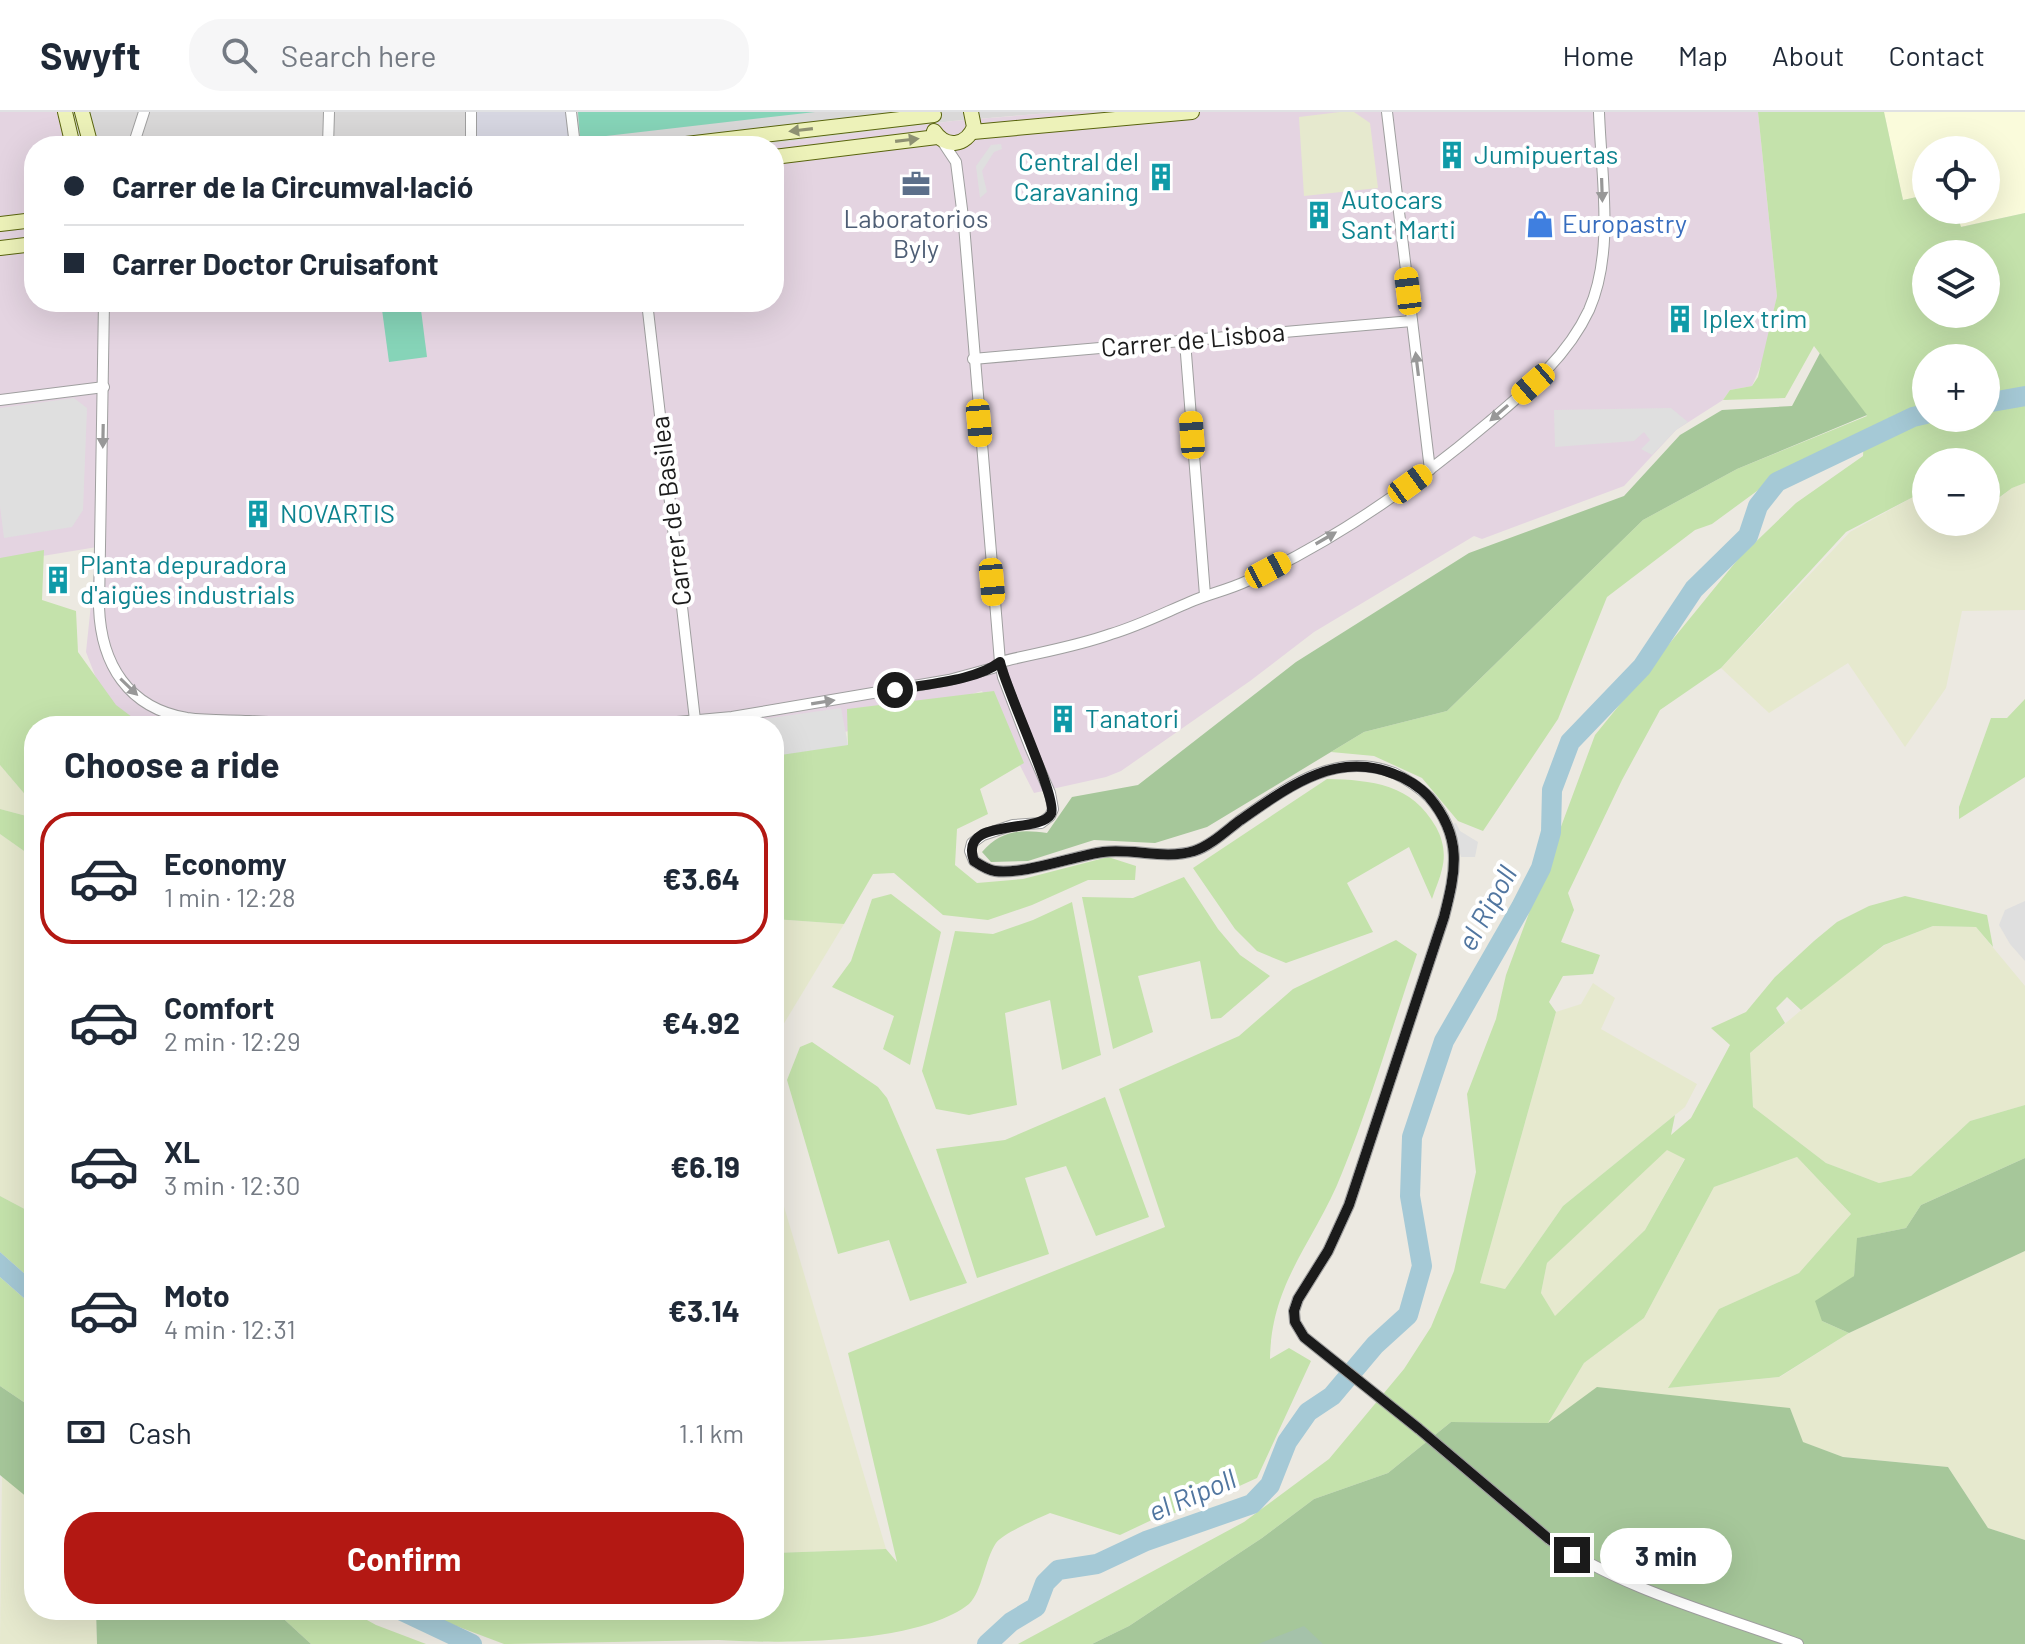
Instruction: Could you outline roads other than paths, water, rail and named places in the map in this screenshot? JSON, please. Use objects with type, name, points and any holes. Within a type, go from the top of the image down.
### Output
[{"type":"street","points":[[65,112],[71,136]]},
{"type":"street","points":[[82,112],[88,136]]},
{"type":"street","points":[[136,136],[144,112]]},
{"type":"street","points":[[328,136],[329,112]]},
{"type":"street","points":[[471,112],[471,136]]},
{"type":"street","points":[[571,112],[574,136]]},
{"type":"street","points":[[971,112],[974,121],[956,162],[1000,662],[1003,677],[1050,793],[1053,809],[1041,823],[1013,825],[983,835],[972,843],[970,851],[974,861],[996,872],[1102,852],[1161,855],[1198,850],[1301,782],[1328,769],[1358,765],[1375,767],[1402,777],[1425,793],[1445,821],[1455,851],[1455,876],[1349,1205],[1328,1251],[1298,1299],[1294,1311],[1295,1322],[1304,1337],[1572,1555],[1607,1573],[1687,1605],[1798,1644]]},
{"type":"street","points":[[784,156],[940,139],[953,144],[968,136],[1192,112]]},
{"type":"street","points":[[1387,112],[1430,470]]},
{"type":"street","points":[[738,716],[936,682],[993,668],[1000,662],[1111,635],[1205,595],[1245,582],[1390,499],[1430,470],[1547,371],[1572,341],[1589,309],[1600,276],[1604,247],[1599,112]]},
{"type":"street","points":[[750,136],[935,113],[932,123],[956,162]]},
{"type":"street","points":[[0,224],[24,221]]},
{"type":"street","points":[[0,248],[24,245]]},
{"type":"street","points":[[104,312],[100,629],[106,653],[128,689],[155,708],[182,716]]},
{"type":"street","name":"Carrer de Basilea","points":[[648,312],[695,716]]},
{"type":"street","name":"Carrer de Lisboa","points":[[973,359],[1412,321]]},
{"type":"street","points":[[1185,341],[1205,595]]},
{"type":"street","points":[[0,400],[104,387]]},
{"type":"water","points":[[0,1252],[24,1273],[24,1298],[0,1277]]},
{"type":"waterway","name":"el Ripoll","points":[[2000,400],[2025,396]]},
{"type":"waterway","name":"el Ripoll","points":[[987,1644],[1011,1622],[1036,1607],[1045,1583],[1058,1570],[1097,1564],[1146,1541],[1252,1504],[1270,1485],[1287,1442],[1308,1412],[1332,1396],[1375,1345],[1408,1315],[1422,1266],[1410,1196],[1412,1137],[1444,1041],[1541,868],[1551,832],[1552,790],[1570,742],[1642,667],[1694,589],[1748,536],[1758,506],[1777,482],[1912,417]]},
{"type":"waterway","name":"el Ripoll","points":[[421,1620],[472,1644]]},
{"type":"place","name":"Jumipuertas","points":[[1452,155]]},
{"type":"place","name":"Central del Caravaning","points":[[1161,177]]},
{"type":"place","name":"Laboratorios Byly","points":[[916,184]]},
{"type":"place","name":"Autocars Sant Marti","points":[[1319,215]]},
{"type":"place","name":"Europastry","points":[[1540,224]]},
{"type":"place","name":"Iplex trim","points":[[1680,319]]},
{"type":"place","name":"NOVARTIS","points":[[258,514]]},
{"type":"place","name":"Planta depuradora d'aigües industrials","points":[[58,580]]},
{"type":"place","name":"Tanatori","points":[[1063,719]]}]
